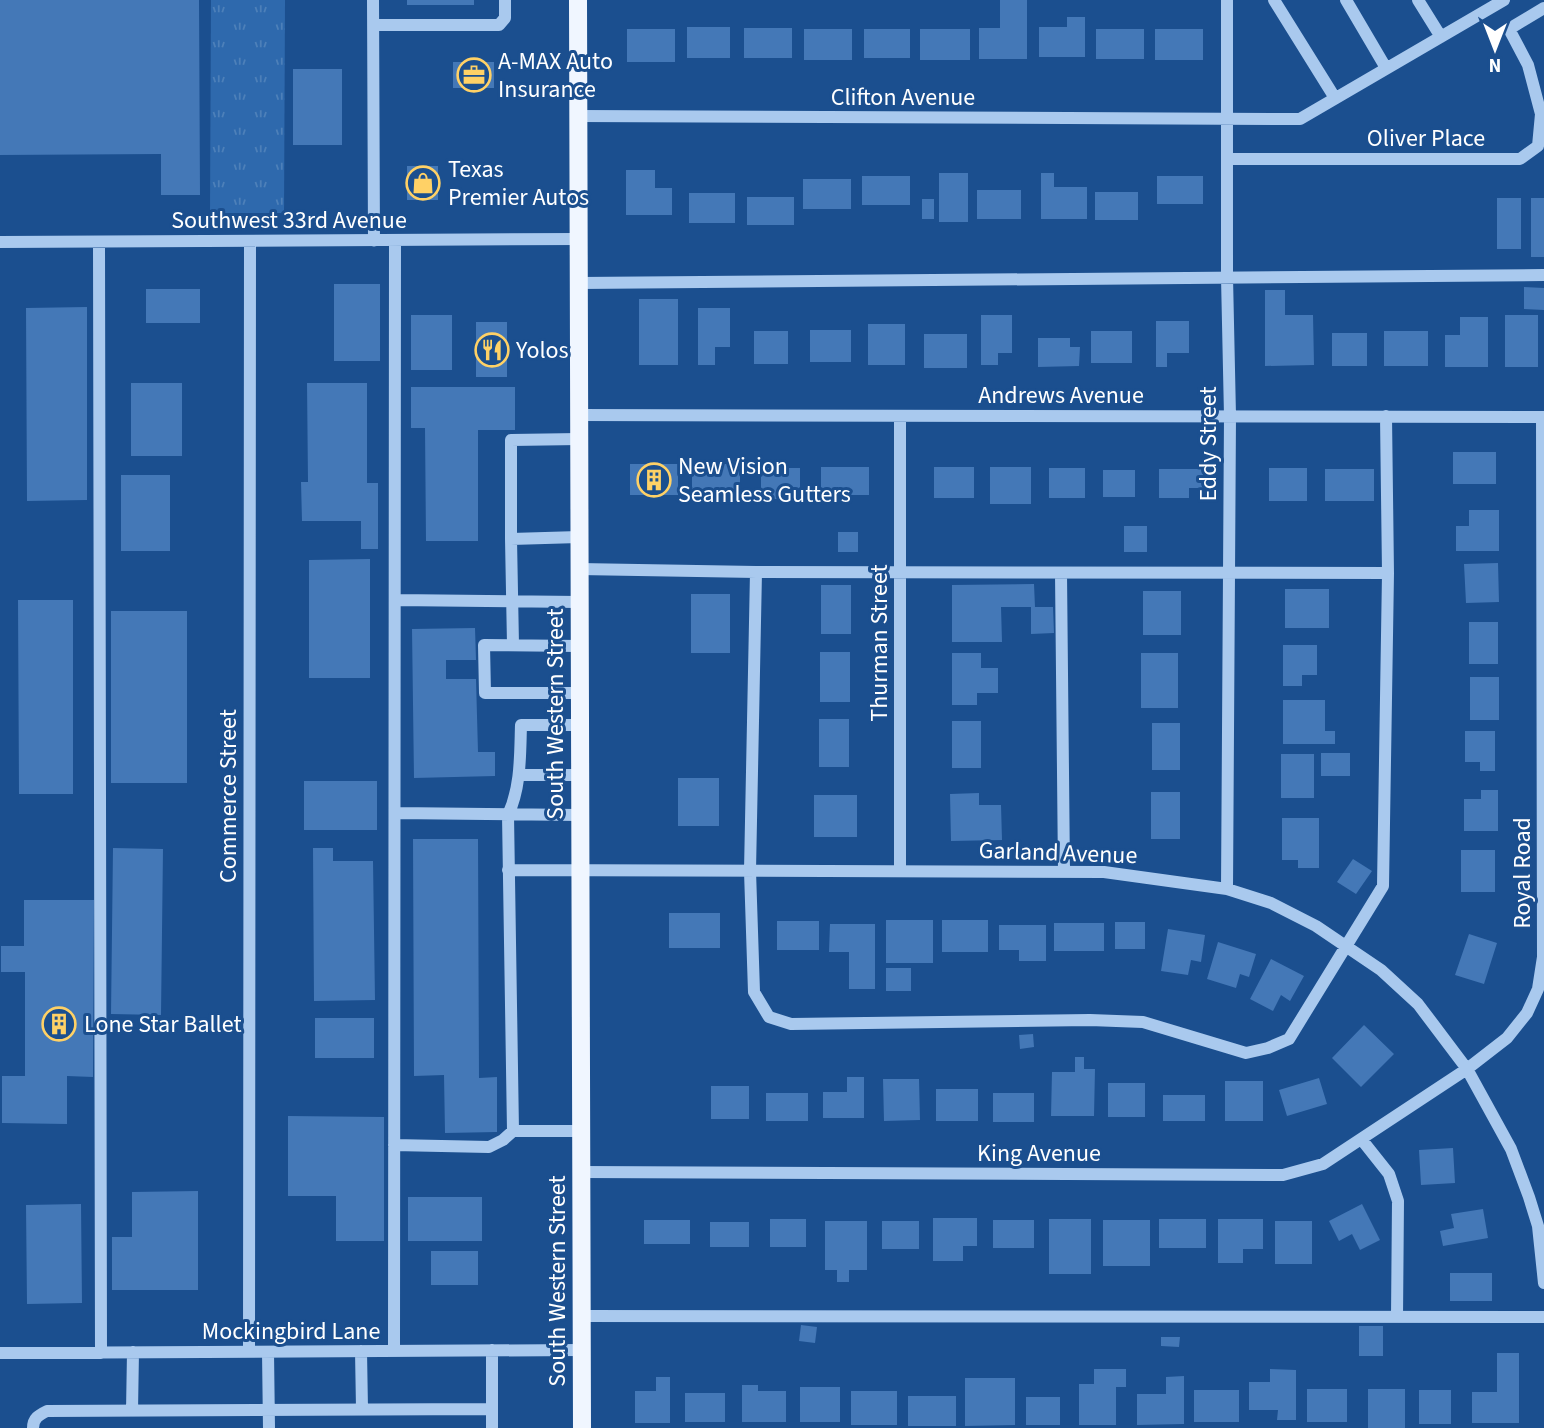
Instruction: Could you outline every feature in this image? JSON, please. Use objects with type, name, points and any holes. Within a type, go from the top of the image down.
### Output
[{"type":"main road","name":"South Western Street","points":[[578,0],[582,1428]]},
{"type":"street","points":[[373,0],[374,241]]},
{"type":"street","points":[[373,25],[499,25],[505,18],[506,0]]},
{"type":"street","name":"Eddy Street","points":[[1227,0],[1230,416],[1227,888]]},
{"type":"street","points":[[1274,0],[1335,98]]},
{"type":"street","points":[[1346,0],[1386,68]]},
{"type":"street","points":[[1418,0],[1441,37]]},
{"type":"street","name":"Clifton Avenue","points":[[578,116],[1300,119],[1500,1]]},
{"type":"street","name":"Oliver Place","points":[[1227,159],[1520,159],[1538,146],[1541,114],[1528,65],[1509,29],[1544,8]]},
{"type":"street","name":"Southwest 33rd Avenue","points":[[0,242],[579,239]]},
{"type":"street","name":"Commerce Street","points":[[249,1352],[250,241]]},
{"type":"street","points":[[394,1351],[396,241]]},
{"type":"street","points":[[99,242],[101,1353]]},
{"type":"street","points":[[579,283],[1544,275]]},
{"type":"street","name":"Andrews Avenue","points":[[579,415],[1543,417]]},
{"type":"street","name":"Thurman Street","points":[[900,416],[900,871]]},
{"type":"street","points":[[756,572],[750,871],[754,992],[769,1017],[791,1024],[1090,1020],[1143,1022],[1246,1053],[1268,1048],[1289,1039],[1383,887],[1388,573],[1386,416]]},
{"type":"street","name":"Royal Road","points":[[1467,1069],[1507,1038],[1527,1013],[1538,989],[1543,957],[1543,417]]},
{"type":"street","points":[[513,645],[511,440],[579,439]]},
{"type":"street","points":[[511,539],[579,537]]},
{"type":"street","points":[[579,569],[756,572],[900,570],[1388,573]]},
{"type":"street","points":[[1061,573],[1064,872]]},
{"type":"street","points":[[395,600],[579,602]]},
{"type":"street","points":[[579,646],[484,645],[485,693],[579,693]]},
{"type":"street","points":[[513,1131],[508,816],[515,801],[519,775],[521,725],[579,725]]},
{"type":"street","points":[[519,775],[579,775]]},
{"type":"street","points":[[395,813],[579,815]]},
{"type":"street","name":"Garland Avenue","points":[[509,870],[1104,872],[1227,888],[1271,903],[1316,926],[1381,970],[1418,1004],[1467,1069]]},
{"type":"street","points":[[1467,1069],[1511,1149],[1529,1197],[1538,1226],[1544,1283]]},
{"type":"street","name":"King Avenue","points":[[581,1172],[1283,1175],[1322,1164],[1467,1069]]},
{"type":"street","points":[[394,1145],[489,1147],[513,1131],[581,1131]]},
{"type":"street","points":[[1362,1140],[1389,1174],[1398,1201],[1397,1317]]},
{"type":"street","points":[[582,1316],[1544,1317]]},
{"type":"street","points":[[492,1350],[492,1428]]},
{"type":"street","name":"Mockingbird Lane","points":[[0,1353],[582,1350]]},
{"type":"street","points":[[361,1351],[362,1409]]},
{"type":"street","points":[[132,1411],[133,1352]]},
{"type":"street","points":[[268,1352],[269,1428]]},
{"type":"street","points":[[33,1428],[33,1422],[47,1411],[492,1409]]},
{"type":"green space","points":[[211,0],[285,0],[284,213],[210,213]]},
{"type":"building","points":[[0,0],[199,0],[200,195],[161,195],[161,154],[0,155]]},
{"type":"building","points":[[407,0],[474,0],[474,5],[407,5]]},
{"type":"building","points":[[1000,0],[1027,0],[1027,59],[979,59],[979,28],[1000,28]]},
{"type":"building","points":[[1067,17],[1085,17],[1085,57],[1039,57],[1039,27],[1067,27]]},
{"type":"building","points":[[687,27],[730,27],[730,58],[687,58]]},
{"type":"building","points":[[744,28],[792,28],[792,58],[744,58]]},
{"type":"building","points":[[627,29],[675,29],[675,62],[627,62]]},
{"type":"building","points":[[804,29],[852,29],[852,60],[804,60]]},
{"type":"building","points":[[864,29],[910,29],[910,58],[864,58]]},
{"type":"building","points":[[920,29],[970,29],[970,60],[920,60]]},
{"type":"building","points":[[1096,29],[1144,29],[1144,59],[1096,59]]},
{"type":"building","points":[[1155,29],[1203,29],[1203,60],[1155,60]]},
{"type":"building","name":"A-MAX Auto Insurance","points":[[453,62],[494,62],[494,88],[453,88]]},
{"type":"building","points":[[293,69],[342,69],[342,145],[293,145]]},
{"type":"building","name":"Texas Premier Autos","points":[[407,166],[438,166],[438,200],[407,200]]},
{"type":"building","points":[[626,170],[655,170],[655,188],[672,188],[672,215],[626,215]]},
{"type":"building","points":[[939,173],[968,173],[968,222],[939,222]]},
{"type":"building","points":[[1041,173],[1054,173],[1054,187],[1087,187],[1087,219],[1041,219]]},
{"type":"building","points":[[862,176],[910,176],[910,205],[862,205]]},
{"type":"building","points":[[1157,176],[1203,176],[1203,204],[1157,204]]},
{"type":"building","points":[[803,179],[851,179],[851,209],[803,209]]},
{"type":"building","points":[[977,190],[1021,190],[1021,219],[977,219]]},
{"type":"building","points":[[1095,192],[1138,192],[1138,220],[1095,220]]},
{"type":"building","points":[[689,193],[735,193],[735,223],[689,223]]},
{"type":"building","points":[[747,197],[794,197],[794,225],[747,225]]},
{"type":"building","points":[[1497,198],[1521,198],[1521,249],[1497,249]]},
{"type":"building","points":[[1531,198],[1544,198],[1544,257],[1531,257]]},
{"type":"building","points":[[922,199],[934,199],[934,219],[922,219]]},
{"type":"building","points":[[334,284],[380,284],[380,361],[334,361]]},
{"type":"building","points":[[1524,287],[1544,288],[1544,310],[1524,309]]},
{"type":"building","points":[[146,289],[200,289],[200,323],[146,323]]},
{"type":"building","points":[[1265,290],[1285,290],[1285,315],[1313,315],[1314,365],[1265,366]]},
{"type":"building","points":[[639,299],[678,299],[678,365],[639,365]]},
{"type":"building","points":[[87,307],[87,500],[27,501],[26,308]]},
{"type":"building","points":[[698,308],[730,308],[730,347],[715,347],[715,365],[698,365]]},
{"type":"building","points":[[411,315],[452,315],[452,370],[411,370]]},
{"type":"building","points":[[981,315],[1012,315],[1012,353],[998,353],[998,365],[981,365]]},
{"type":"building","points":[[1505,315],[1538,315],[1538,367],[1505,367]]},
{"type":"building","points":[[1460,317],[1488,317],[1488,367],[1445,367],[1445,335],[1460,335]]},
{"type":"building","points":[[1156,321],[1189,321],[1189,353],[1167,353],[1167,367],[1156,367]]},
{"type":"building","name":"Yolos","points":[[476,322],[507,322],[507,377],[476,377]]},
{"type":"building","points":[[868,324],[905,324],[905,365],[868,365]]},
{"type":"building","points":[[810,330],[851,330],[851,362],[810,362]]},
{"type":"building","points":[[754,331],[788,331],[788,364],[754,364]]},
{"type":"building","points":[[1091,331],[1132,331],[1132,363],[1091,363]]},
{"type":"building","points":[[1384,331],[1428,331],[1428,366],[1384,366]]},
{"type":"building","points":[[1332,333],[1367,333],[1367,366],[1332,366]]},
{"type":"building","points":[[924,334],[967,334],[967,368],[924,368]]},
{"type":"building","points":[[1038,338],[1070,338],[1070,347],[1080,347],[1079,366],[1038,367]]},
{"type":"building","points":[[131,383],[182,383],[182,456],[131,456]]},
{"type":"building","points":[[307,383],[367,383],[367,483],[378,483],[378,549],[361,549],[361,521],[302,521],[301,482],[308,482]]},
{"type":"building","points":[[411,387],[515,387],[515,430],[478,430],[478,541],[426,541],[425,428],[411,428]]},
{"type":"building","points":[[1453,452],[1496,452],[1496,484],[1453,484]]},
{"type":"building","name":"New Vision Seamless Gutters","points":[[630,464],[678,464],[678,495],[630,495]]},
{"type":"building","points":[[692,464],[740,464],[740,494],[692,494]]},
{"type":"building","points":[[821,467],[869,467],[869,495],[821,495]]},
{"type":"building","points":[[934,467],[974,467],[974,498],[934,498]]},
{"type":"building","points":[[990,467],[1031,467],[1031,504],[990,504]]},
{"type":"building","points":[[761,468],[800,468],[800,499],[761,499]]},
{"type":"building","points":[[1049,468],[1085,468],[1085,498],[1049,498]]},
{"type":"building","points":[[1269,468],[1307,468],[1307,501],[1269,501]]},
{"type":"building","points":[[1159,469],[1203,469],[1203,488],[1189,488],[1189,498],[1159,498]]},
{"type":"building","points":[[1325,469],[1374,469],[1374,501],[1325,501]]},
{"type":"building","points":[[1103,470],[1135,470],[1135,497],[1103,497]]},
{"type":"building","points":[[121,475],[170,475],[170,551],[121,551]]},
{"type":"building","points":[[1469,510],[1499,510],[1499,551],[1456,551],[1456,526],[1469,526]]},
{"type":"building","points":[[1124,526],[1147,526],[1147,552],[1124,552]]},
{"type":"building","points":[[838,532],[858,532],[858,552],[838,552]]},
{"type":"building","points":[[370,559],[370,678],[309,678],[309,560]]},
{"type":"building","points":[[1498,563],[1499,602],[1466,603],[1464,564]]},
{"type":"building","points":[[1034,584],[1035,607],[1053,607],[1054,633],[1031,634],[1031,607],[1001,607],[1002,642],[952,642],[952,585]]},
{"type":"building","points":[[821,585],[851,585],[851,634],[821,634]]},
{"type":"building","points":[[1285,589],[1329,589],[1329,628],[1285,628]]},
{"type":"building","points":[[1143,591],[1181,591],[1181,635],[1143,635]]},
{"type":"building","points":[[691,594],[730,594],[730,653],[691,653]]},
{"type":"building","points":[[18,600],[73,600],[73,794],[19,794]]},
{"type":"building","points":[[111,611],[187,611],[187,783],[111,783]]},
{"type":"building","points":[[1469,622],[1498,622],[1498,664],[1469,664]]},
{"type":"building","points":[[475,628],[476,660],[446,660],[446,679],[476,679],[478,752],[495,752],[495,776],[414,778],[412,629]]},
{"type":"building","points":[[1283,645],[1317,645],[1317,675],[1302,675],[1302,686],[1283,686]]},
{"type":"building","points":[[820,652],[850,652],[850,702],[820,702]]},
{"type":"building","points":[[952,653],[981,653],[981,668],[998,668],[998,693],[977,693],[977,705],[952,705]]},
{"type":"building","points":[[1141,653],[1178,653],[1178,708],[1141,708]]},
{"type":"building","points":[[1470,677],[1499,677],[1499,720],[1470,720]]},
{"type":"building","points":[[1283,700],[1325,700],[1325,731],[1335,731],[1335,744],[1283,744]]},
{"type":"building","points":[[819,719],[849,719],[849,767],[819,767]]},
{"type":"building","points":[[952,721],[981,721],[981,768],[952,768]]},
{"type":"building","points":[[1152,723],[1180,723],[1180,770],[1152,770]]},
{"type":"building","points":[[1465,731],[1495,731],[1495,771],[1480,771],[1480,762],[1465,762]]},
{"type":"building","points":[[1321,753],[1350,753],[1350,776],[1321,776]]},
{"type":"building","points":[[1281,754],[1314,754],[1314,798],[1281,798]]},
{"type":"building","points":[[678,778],[719,778],[719,826],[678,826]]},
{"type":"building","points":[[304,781],[377,781],[377,830],[304,830]]},
{"type":"building","points":[[1481,790],[1498,790],[1498,831],[1464,831],[1464,799],[1481,799]]},
{"type":"building","points":[[1151,792],[1180,792],[1180,839],[1151,839]]},
{"type":"building","points":[[979,793],[979,805],[1001,805],[1002,840],[951,841],[950,794]]},
{"type":"building","points":[[814,795],[857,795],[857,837],[814,837]]},
{"type":"building","points":[[1282,818],[1319,818],[1319,868],[1298,868],[1298,860],[1282,860]]},
{"type":"building","points":[[413,839],[478,839],[479,1078],[497,1077],[497,1132],[445,1133],[444,1075],[414,1076]]},
{"type":"building","points":[[113,848],[163,849],[161,1015],[111,1014]]},
{"type":"building","points":[[313,848],[333,848],[333,861],[373,861],[375,1000],[314,1001]]},
{"type":"building","points":[[1461,850],[1495,850],[1495,892],[1461,892]]},
{"type":"building","points":[[1353,859],[1372,871],[1356,894],[1337,882]]},
{"type":"building","name":"Lone Star Ballet","points":[[24,900],[94,900],[93,1077],[67,1076],[67,1124],[2,1123],[2,1076],[25,1076],[25,972],[1,972],[1,946],[24,946]]},
{"type":"building","points":[[669,913],[720,913],[720,948],[669,948]]},
{"type":"building","points":[[886,920],[933,920],[933,963],[886,963]]},
{"type":"building","points":[[942,920],[988,920],[988,952],[942,952]]},
{"type":"building","points":[[777,921],[819,921],[819,950],[777,950]]},
{"type":"building","points":[[1115,922],[1145,922],[1145,949],[1115,949]]},
{"type":"building","points":[[1054,923],[1104,923],[1104,951],[1054,951]]},
{"type":"building","points":[[830,924],[875,924],[875,989],[849,989],[849,952],[829,952]]},
{"type":"building","points":[[999,925],[1046,925],[1046,961],[1019,961],[1019,950],[999,950]]},
{"type":"building","points":[[1168,929],[1205,935],[1201,962],[1191,960],[1188,975],[1161,971]]},
{"type":"building","points":[[1469,934],[1497,943],[1484,984],[1455,975]]},
{"type":"building","points":[[1218,942],[1256,954],[1249,977],[1240,974],[1236,988],[1207,979]]},
{"type":"building","points":[[1271,959],[1304,976],[1290,1001],[1281,995],[1273,1011],[1250,999]]},
{"type":"building","points":[[886,968],[911,968],[911,991],[886,991]]},
{"type":"building","points":[[315,1018],[374,1018],[374,1058],[315,1058]]},
{"type":"building","points":[[1364,1025],[1394,1054],[1361,1087],[1332,1058]]},
{"type":"building","points":[[1033,1034],[1034,1047],[1020,1049],[1019,1035]]},
{"type":"building","points":[[1075,1057],[1084,1057],[1084,1069],[1095,1069],[1094,1116],[1051,1116],[1052,1072],[1075,1072]]},
{"type":"building","points":[[847,1077],[864,1077],[864,1118],[823,1118],[823,1092],[847,1092]]},
{"type":"building","points":[[1319,1078],[1327,1104],[1287,1116],[1279,1090]]},
{"type":"building","points":[[883,1079],[919,1079],[920,1120],[884,1121]]},
{"type":"building","points":[[1225,1081],[1263,1081],[1263,1121],[1225,1121]]},
{"type":"building","points":[[1108,1083],[1145,1083],[1145,1117],[1108,1117]]},
{"type":"building","points":[[711,1086],[749,1086],[749,1119],[711,1119]]},
{"type":"building","points":[[936,1089],[978,1089],[978,1121],[936,1121]]},
{"type":"building","points":[[766,1093],[808,1093],[808,1121],[766,1121]]},
{"type":"building","points":[[993,1093],[1034,1093],[1034,1122],[993,1122]]},
{"type":"building","points":[[1163,1095],[1205,1095],[1205,1121],[1163,1121]]},
{"type":"building","points":[[288,1116],[384,1117],[384,1241],[336,1241],[336,1196],[288,1196]]},
{"type":"building","points":[[1453,1148],[1455,1183],[1421,1185],[1419,1150]]},
{"type":"building","points":[[198,1191],[198,1290],[112,1290],[112,1237],[132,1237],[132,1192]]},
{"type":"building","points":[[408,1197],[482,1197],[482,1241],[408,1241]]},
{"type":"building","points":[[81,1204],[82,1303],[27,1304],[26,1205]]},
{"type":"building","points":[[1362,1204],[1380,1240],[1360,1250],[1352,1234],[1339,1241],[1329,1221]]},
{"type":"building","points":[[1483,1209],[1488,1238],[1443,1246],[1440,1231],[1454,1228],[1451,1214]]},
{"type":"building","points":[[933,1218],[977,1218],[977,1246],[963,1246],[963,1261],[933,1261]]},
{"type":"building","points":[[770,1219],[806,1219],[806,1247],[770,1247]]},
{"type":"building","points":[[1049,1219],[1091,1219],[1091,1274],[1049,1274]]},
{"type":"building","points":[[1159,1219],[1206,1219],[1206,1248],[1159,1248]]},
{"type":"building","points":[[1218,1219],[1263,1219],[1263,1249],[1243,1249],[1243,1263],[1218,1263]]},
{"type":"building","points":[[644,1220],[690,1220],[690,1244],[644,1244]]},
{"type":"building","points":[[993,1220],[1034,1220],[1034,1248],[993,1248]]},
{"type":"building","points":[[1103,1220],[1150,1220],[1150,1266],[1103,1266]]},
{"type":"building","points":[[825,1221],[867,1221],[867,1270],[849,1270],[849,1282],[837,1282],[837,1270],[825,1270]]},
{"type":"building","points":[[882,1221],[919,1221],[919,1249],[882,1249]]},
{"type":"building","points":[[1275,1221],[1312,1221],[1312,1264],[1275,1264]]},
{"type":"building","points":[[710,1222],[749,1222],[749,1247],[710,1247]]},
{"type":"building","points":[[431,1251],[478,1251],[478,1285],[431,1285]]},
{"type":"building","points":[[1450,1273],[1492,1273],[1492,1301],[1450,1301]]},
{"type":"building","points":[[801,1325],[817,1327],[815,1343],[799,1341]]},
{"type":"building","points":[[1359,1326],[1383,1326],[1383,1356],[1359,1356]]},
{"type":"building","points":[[1161,1337],[1180,1337],[1179,1347],[1161,1346]]},
{"type":"building","points":[[1497,1353],[1519,1353],[1519,1423],[1472,1423],[1472,1392],[1497,1392]]},
{"type":"building","points":[[1094,1369],[1126,1369],[1126,1387],[1116,1387],[1116,1425],[1079,1425],[1079,1384],[1094,1384]]},
{"type":"building","points":[[1270,1369],[1296,1370],[1296,1420],[1277,1420],[1278,1410],[1249,1410],[1249,1382],[1270,1382]]},
{"type":"building","points":[[1184,1376],[1184,1424],[1137,1425],[1137,1394],[1166,1394],[1166,1377]]},
{"type":"building","points":[[656,1377],[670,1377],[670,1423],[635,1423],[635,1391],[656,1391]]},
{"type":"building","points":[[965,1378],[1015,1378],[1015,1425],[965,1426]]},
{"type":"building","points":[[742,1385],[758,1385],[758,1391],[786,1391],[786,1422],[742,1422]]},
{"type":"building","points":[[800,1387],[840,1387],[840,1422],[800,1422]]},
{"type":"building","points":[[1307,1389],[1347,1389],[1347,1422],[1307,1422]]},
{"type":"building","points":[[1368,1389],[1405,1389],[1405,1428],[1368,1428]]},
{"type":"building","points":[[1194,1390],[1239,1390],[1239,1422],[1194,1422]]},
{"type":"building","points":[[1419,1390],[1451,1390],[1451,1424],[1419,1424]]},
{"type":"building","points":[[851,1391],[897,1391],[897,1425],[851,1425]]},
{"type":"building","points":[[685,1393],[725,1393],[725,1422],[685,1422]]},
{"type":"building","points":[[908,1396],[956,1396],[956,1426],[908,1426]]},
{"type":"building","points":[[1026,1397],[1060,1397],[1060,1425],[1026,1425]]},
{"type":"place","name":"A-MAX Auto Insurance","points":[[474,75]]},
{"type":"place","name":"Texas Premier Autos","points":[[423,183]]},
{"type":"place","name":"Yolos","points":[[492,350]]},
{"type":"place","name":"New Vision Seamless Gutters","points":[[654,480]]},
{"type":"place","name":"Lone Star Ballet","points":[[59,1024]]}]
